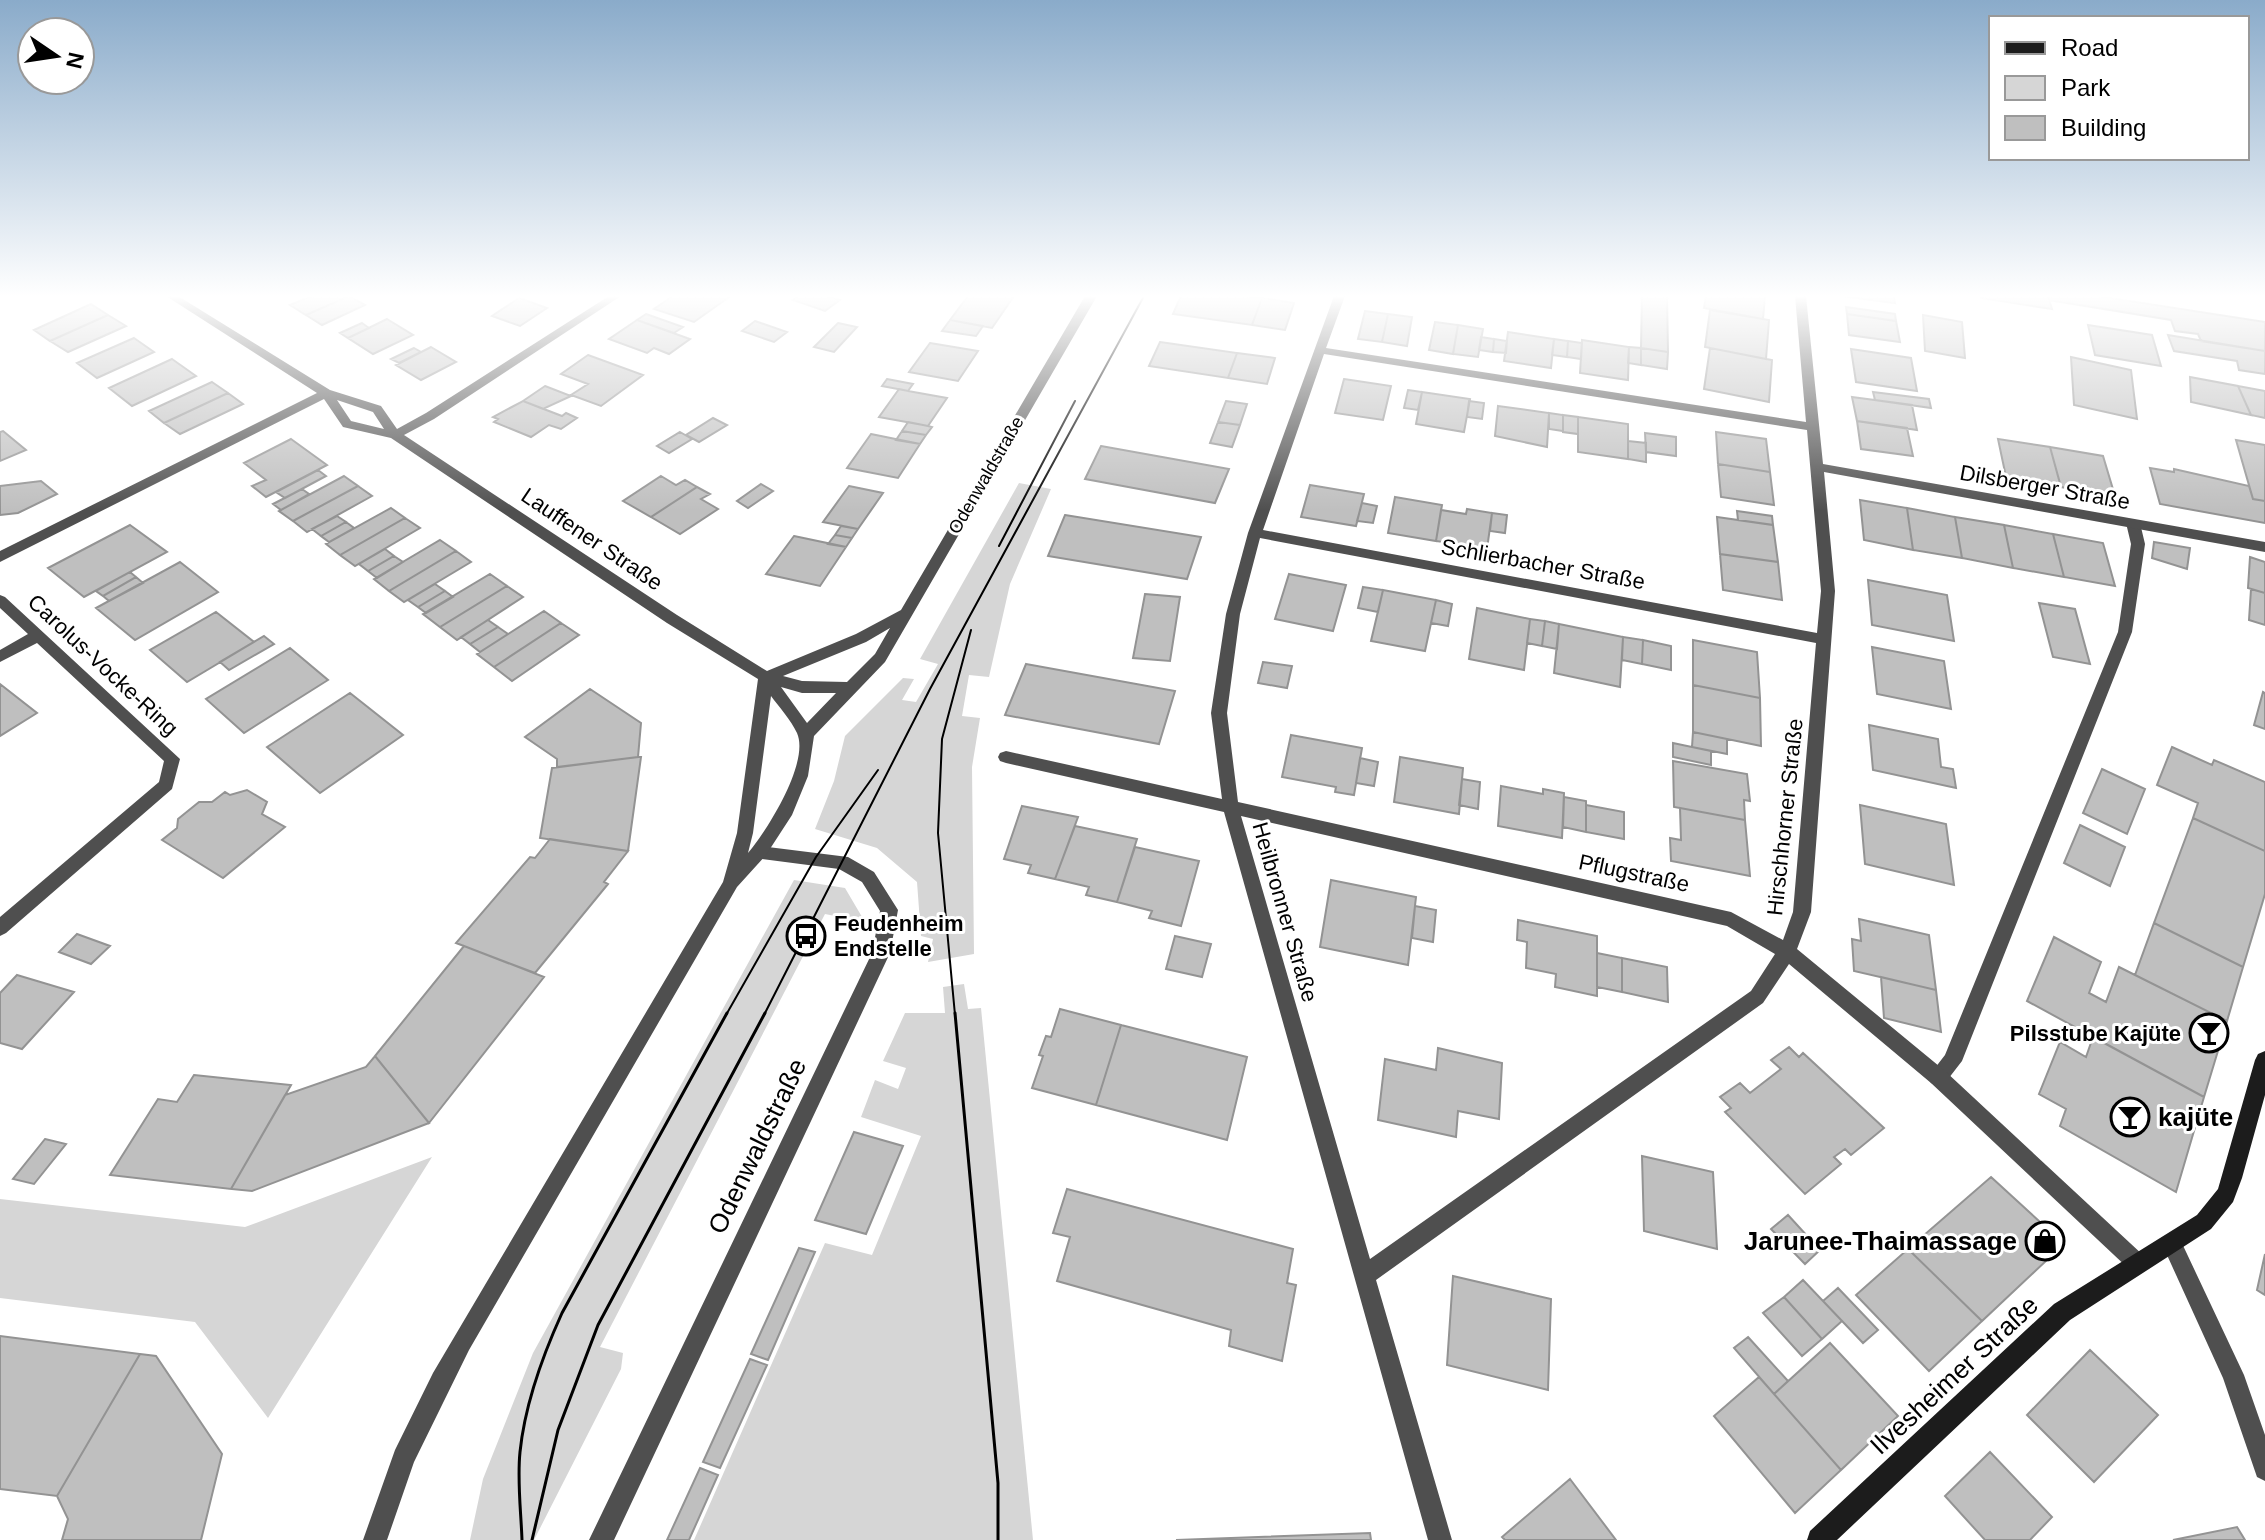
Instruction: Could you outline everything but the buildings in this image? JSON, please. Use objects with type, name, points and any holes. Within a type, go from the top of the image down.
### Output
[{"type":"street","name":"Lauffener Straße","points":[[286,368],[326,393],[377,409],[395,435]]},
{"type":"street","points":[[395,435],[505,368]]},
{"type":"street","name":"Odenwaldstraße","points":[[806,734],[880,658],[1049,368]]},
{"type":"street","name":"Heilbronner Straße","points":[[1313,368],[1255,533],[1233,614],[1219,713],[1231,809],[1440,1540]]},
{"type":"street","points":[[1434,368],[1813,427]]},
{"type":"street","name":"Hirschhorner Straße","points":[[1364,1276],[1757,997],[1787,952],[1802,912],[1828,591],[1808,368]]},
{"type":"street","name":"Lauffener Straße","points":[[326,393],[347,424],[395,435],[672,619],[766,677]]},
{"type":"street","points":[[0,557],[326,393]]},
{"type":"street","name":"Dilsberger Straße","points":[[1818,467],[2265,547]]},
{"type":"street","points":[[1938,1077],[1952,1061],[2125,632],[2138,544],[2133,523]]},
{"type":"street","name":"Schlierbacher Straße","points":[[1255,533],[1824,639]]},
{"type":"street","name":"Carolus-Vocke-Ring","points":[[0,600],[172,759],[166,785],[0,928]]},
{"type":"street","name":"Odenwaldstraße","points":[[766,677],[861,638],[905,613]]},
{"type":"street","points":[[0,657],[39,635]]},
{"type":"street","points":[[766,677],[802,687],[849,688]]},
{"type":"street","points":[[375,1540],[388,1492],[427,1406],[491,1291],[731,883],[761,853],[798,786],[806,734],[766,677]]},
{"type":"street","points":[[731,883],[745,833],[766,677]]},
{"type":"street","name":"Pflugstraße","points":[[1006,757],[1731,919],[1787,952],[1938,1077],[2137,1263]]},
{"type":"street","name":"Odenwaldstraße","points":[[601,1540],[881,953],[889,910],[868,877],[842,862],[761,853]]},
{"type":"street","name":"Ilvesheimer Straße","points":[[1819,1540],[2062,1312],[2204,1222],[2226,1195],[2265,1060]]},
{"type":"street","points":[[2172,1244],[2233,1375],[2265,1469]]},
{"type":"green space","points":[[1019,483],[1051,489],[1010,584],[989,677],[969,675],[962,716],[980,718],[972,767],[974,954],[928,962],[933,939],[921,936],[917,882],[877,848],[815,829],[834,781],[845,736],[903,678],[914,679],[902,700],[916,702],[938,664],[920,659]]},
{"type":"green space","points":[[794,880],[845,888],[865,922],[825,914],[600,1347],[623,1353],[621,1369],[534,1540],[470,1540],[483,1479],[533,1353]]},
{"type":"green space","points":[[964,984],[968,1009],[981,1008],[1033,1540],[694,1540],[825,1243],[872,1255],[921,1136],[861,1117],[875,1080],[898,1089],[906,1068],[883,1061],[905,1013],[945,1013],[943,987]]},
{"type":"green space","points":[[432,1157],[268,1418],[195,1322],[0,1298],[0,1199],[245,1227]]},
{"type":"tram line","points":[[764,1015],[930,689],[1105,368]]},
{"type":"tram line","points":[[999,546],[1075,401]]},
{"type":"tram line","points":[[955,1015],[938,833],[942,739],[971,630]]},
{"type":"tram line","points":[[726,1015],[816,857],[878,770]]},
{"type":"tram line","points":[[522,1540],[519,1474],[522,1434],[535,1381],[548,1346],[562,1313],[727,1013]]},
{"type":"tram line","points":[[532,1540],[558,1430],[598,1325],[765,1013]]},
{"type":"tram line","points":[[955,1013],[998,1483],[998,1540]]},
{"type":"place","name":"Feudenheim Endstelle","points":[[806,936]]},
{"type":"place","name":"Pilsstube Kajüte","points":[[2209,1033]]},
{"type":"place","name":"kajüte","points":[[2130,1117]]},
{"type":"place","name":"Jarunee-Thaimassage","points":[[2045,1241]]}]
